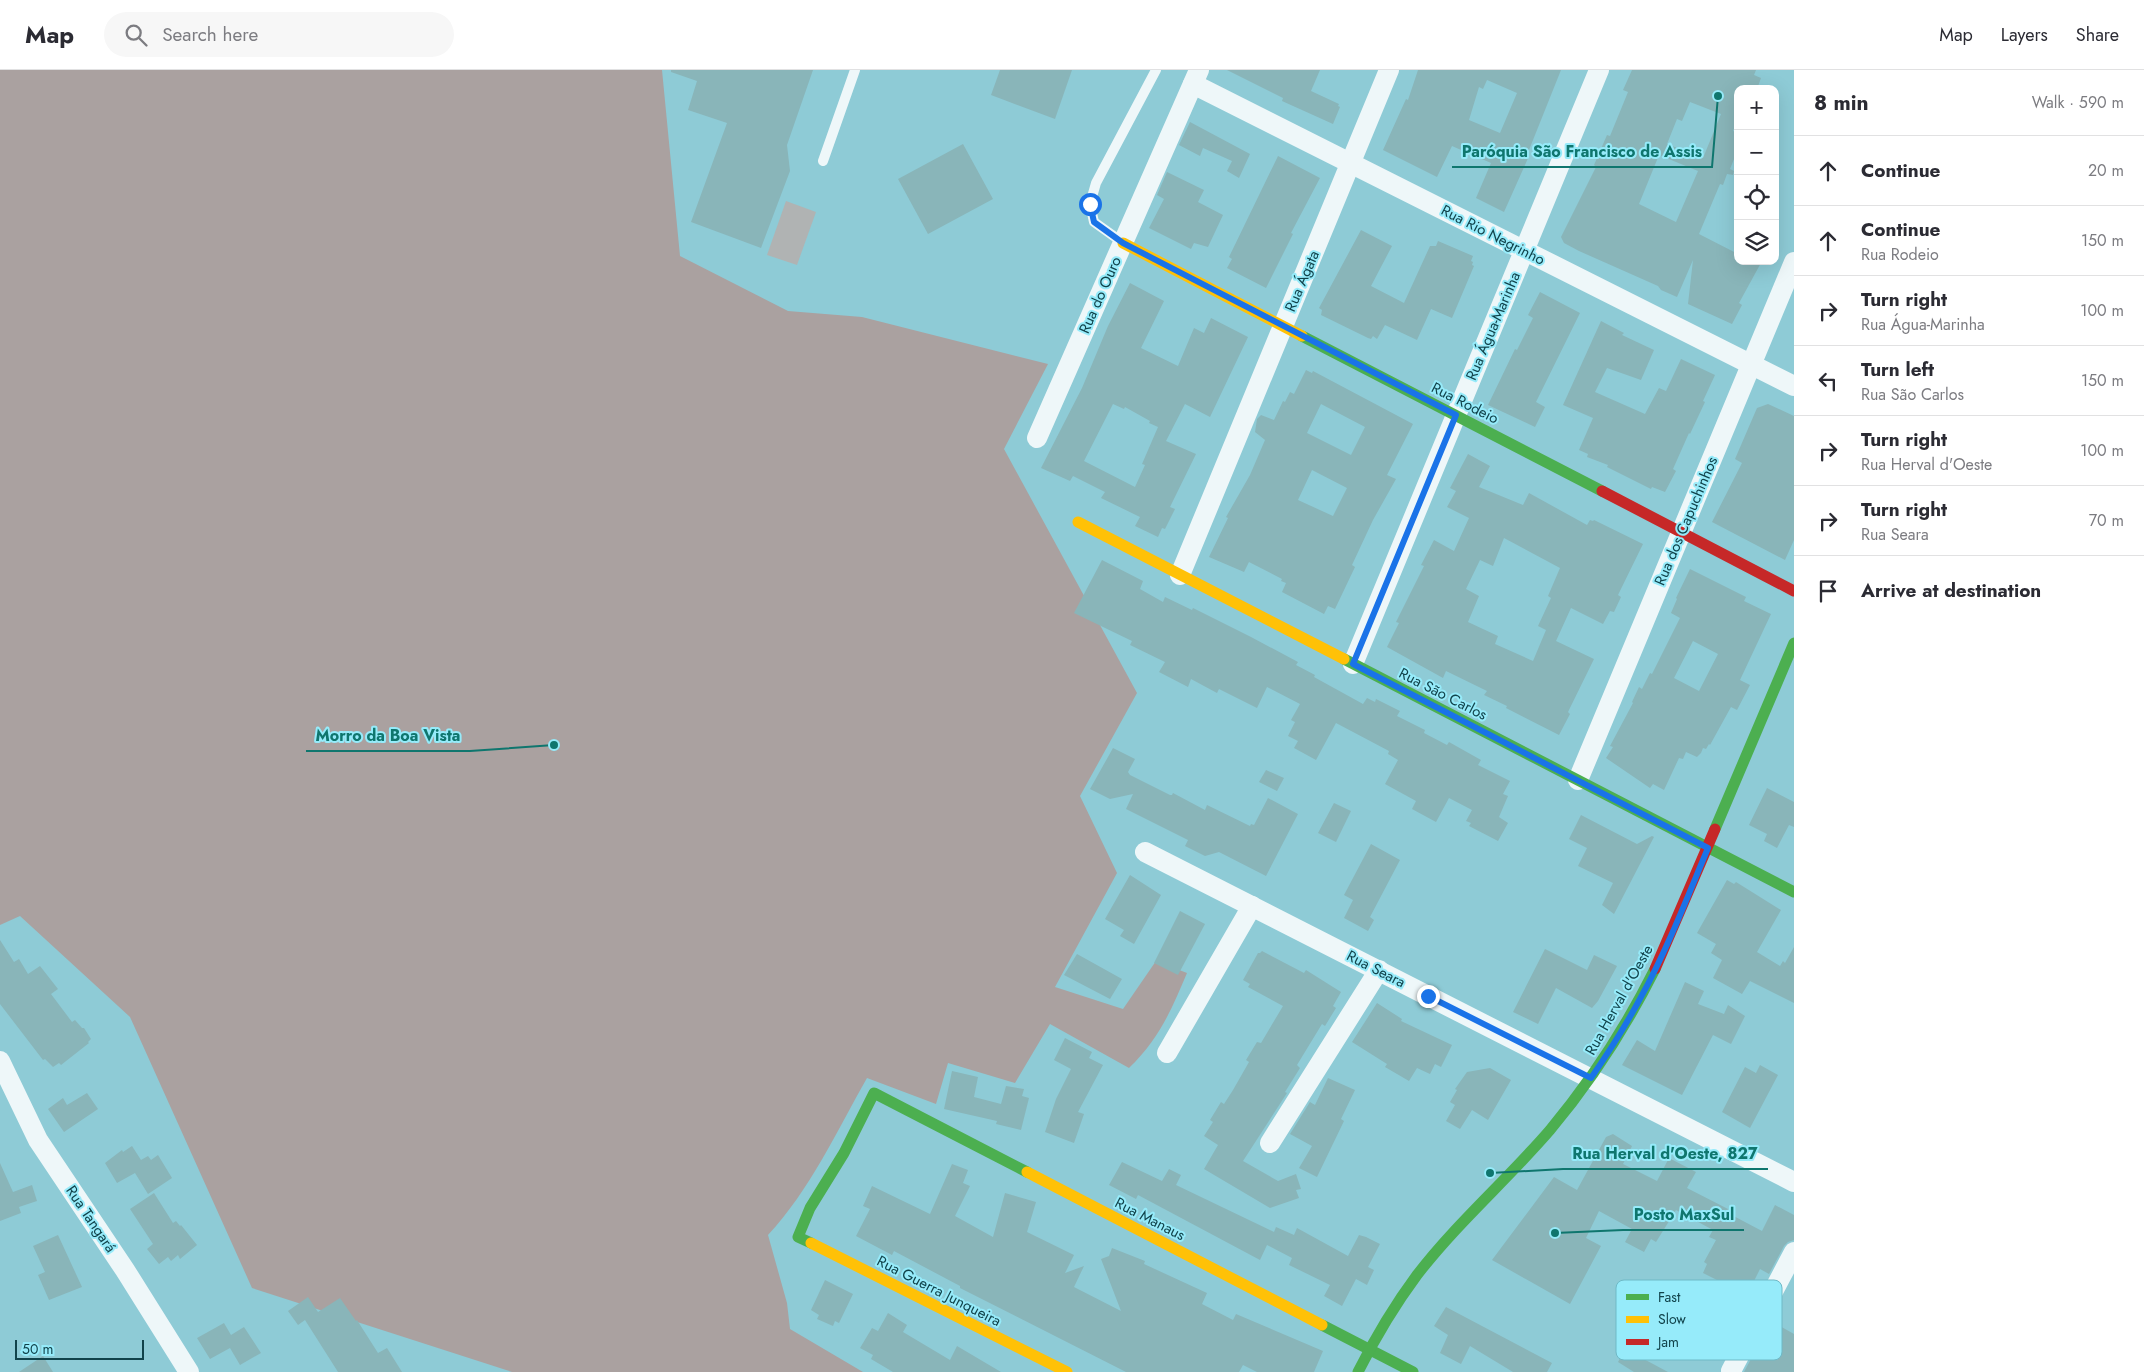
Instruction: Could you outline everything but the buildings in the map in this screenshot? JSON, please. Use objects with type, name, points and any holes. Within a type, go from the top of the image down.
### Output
[{"type":"street","name":"Rua Ágata","points":[[1180,575],[1389,70]]},
{"type":"street","name":"Rua Água-Marinha","points":[[1353,664],[1599,70]]},
{"type":"street","name":"Rua do Ouro","points":[[1037,438],[1196,77]]},
{"type":"street","name":"Rua Rio Negrinho","points":[[1196,77],[1351,163],[1794,386]]},
{"type":"street","name":"Rua Rodeio","points":[[1123,243],[1794,590]]},
{"type":"street","name":"Rua dos Capuchinhos","points":[[1578,780],[1794,262]]},
{"type":"street","name":"Rua São Carlos","points":[[1078,522],[1794,892]]},
{"type":"street","name":"Rua Herval d'Oeste","points":[[1358,1372],[1368,1348],[1385,1317],[1418,1274],[1548,1132],[1591,1078],[1616,1042],[1642,996],[1666,947],[1794,643]]},
{"type":"street","name":"Rua Seara","points":[[1145,852],[1794,1182]]},
{"type":"street","points":[[1167,1053],[1252,906]]},
{"type":"street","points":[[1270,1144],[1379,970]]},
{"type":"street","name":"Rua Tangará","points":[[0,1061],[38,1140],[125,1270],[189,1372]]},
{"type":"street","name":"Rua Manaus","points":[[798,1237],[810,1208],[844,1153],[874,1093],[1413,1372]]},
{"type":"street","name":"Rua Guerra Junqueira","points":[[798,1237],[1067,1372]]},
{"type":"street","points":[[1779,1280],[1794,1252]]},
{"type":"street","points":[[1731,1371],[1737,1360]]},
{"type":"lane","points":[[823,161],[855,70]]},
{"type":"lane","points":[[1123,243],[1094,222],[1090,204],[1096,183],[1156,70]]},
{"type":"shaded area","points":[[0,70],[662,70],[680,256],[788,311],[862,317],[1048,364],[1004,449],[1137,693],[1080,796],[1117,873],[1055,987],[1123,1009],[1156,961],[1187,973],[1163,1024],[1148,1046],[1129,1068],[1050,1024],[1015,1083],[948,1063],[936,1104],[867,1078],[810,1180],[783,1218],[768,1235],[787,1303],[790,1329],[863,1372],[512,1372],[252,1288],[130,1017],[20,916],[0,925]]},
{"type":"shaded area","points":[[786,201],[816,212],[797,265],[767,255]]},
{"type":"traffic: fast","points":[[1302,336],[1602,491]]},
{"type":"traffic: fast","points":[[1715,829],[1794,643]]},
{"type":"traffic: fast","points":[[1344,659],[1794,892]]},
{"type":"traffic: fast","points":[[1358,1372],[1400,1298],[1432,1256],[1534,1148],[1580,1092],[1620,1033],[1655,969]]},
{"type":"traffic: fast","points":[[811,1243],[798,1237],[810,1208],[844,1153],[874,1093],[1027,1172]]},
{"type":"traffic: fast","points":[[1322,1325],[1413,1372]]},
{"type":"traffic: slow","points":[[1123,243],[1302,336]]},
{"type":"traffic: slow","points":[[1078,522],[1344,659]]},
{"type":"traffic: slow","points":[[1027,1172],[1322,1325]]},
{"type":"traffic: slow","points":[[811,1243],[1067,1372]]},
{"type":"traffic: jam","points":[[1602,491],[1794,591]]},
{"type":"traffic: jam","points":[[1655,969],[1715,829]]},
{"type":"place","name":"Paróquia São Francisco de Assis","points":[[1718,96]]},
{"type":"place","name":"Morro da Boa Vista","points":[[554,745]]},
{"type":"place","name":"Rua Herval d'Oeste, 827","points":[[1490,1173]]},
{"type":"place","name":"Posto MaxSul","points":[[1555,1233]]},
{"type":"route","points":[[1090,204],[1094,222],[1123,243],[1456,415],[1353,664],[1708,848],[1666,947],[1642,996],[1616,1042],[1591,1078],[1428,996]]}]
